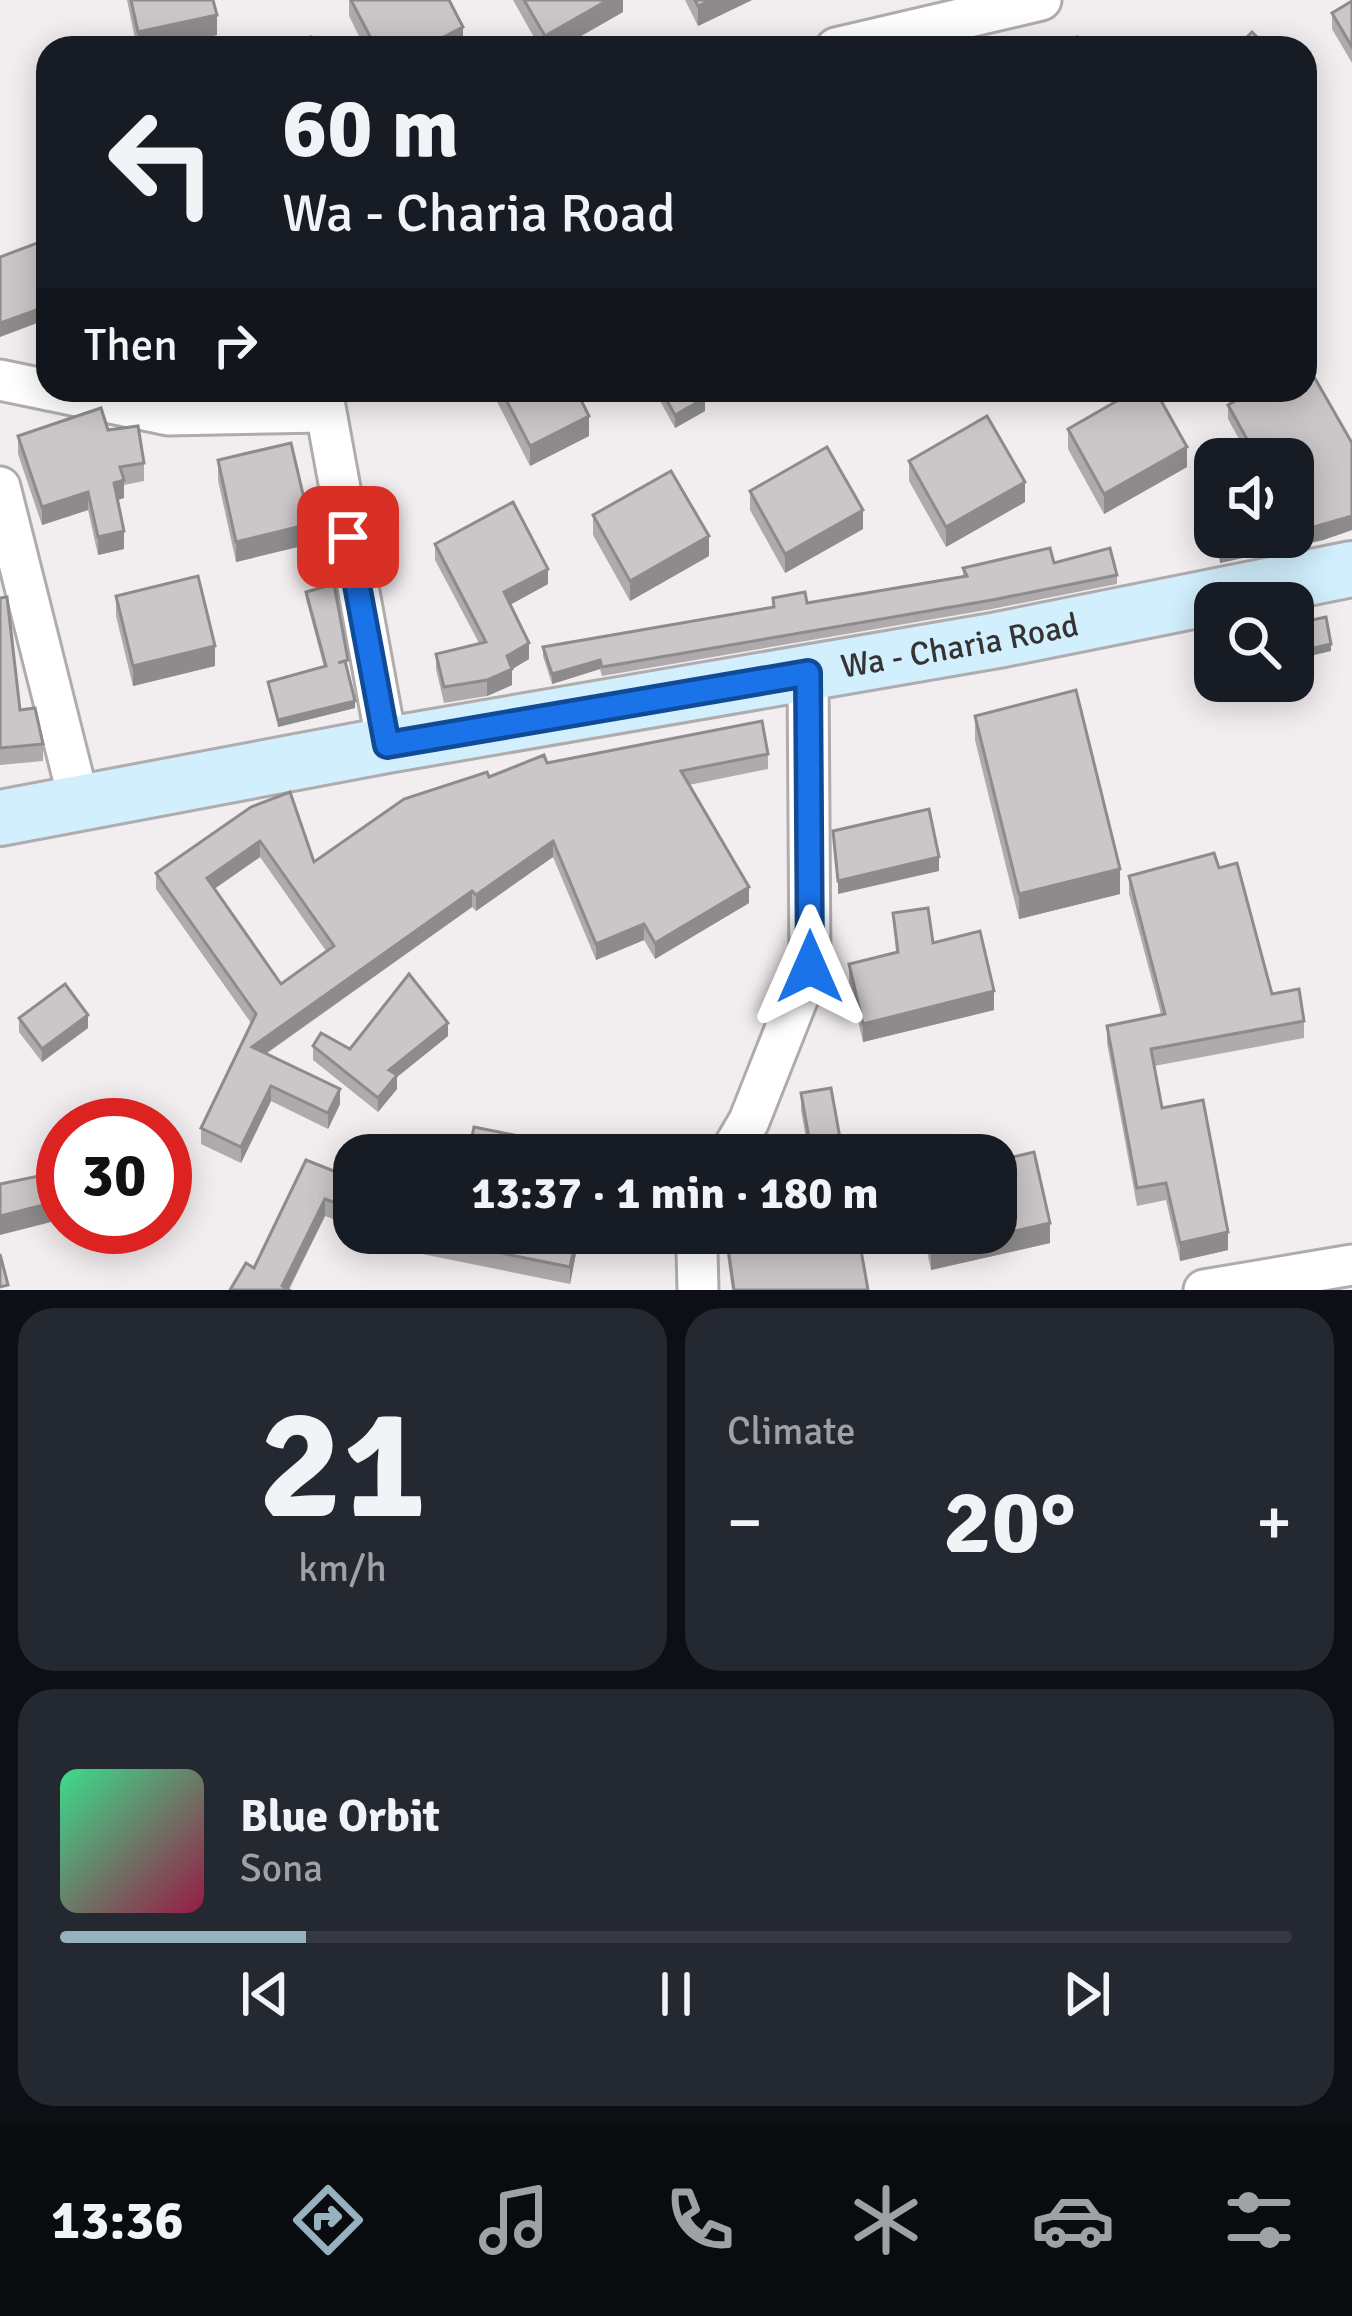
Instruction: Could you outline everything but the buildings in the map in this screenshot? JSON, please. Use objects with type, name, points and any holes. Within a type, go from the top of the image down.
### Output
[{"type":"street","points":[[887,36],[1041,0]]},
{"type":"street","points":[[0,380],[36,388]]},
{"type":"street","points":[[103,402],[168,416],[313,402]]},
{"type":"street","points":[[323,402],[387,745]]},
{"type":"street","points":[[0,487],[80,805]]},
{"type":"street","name":"Wa - Charia Road","points":[[0,818],[387,745],[998,640],[1352,569]]},
{"type":"street","points":[[741,1134],[810,967],[808,673]]},
{"type":"street","points":[[697,1254],[698,1290]]},
{"type":"street","points":[[1213,1289],[1352,1265]]},
{"type":"route","points":[[348,537],[387,745],[808,673],[810,967]]}]
